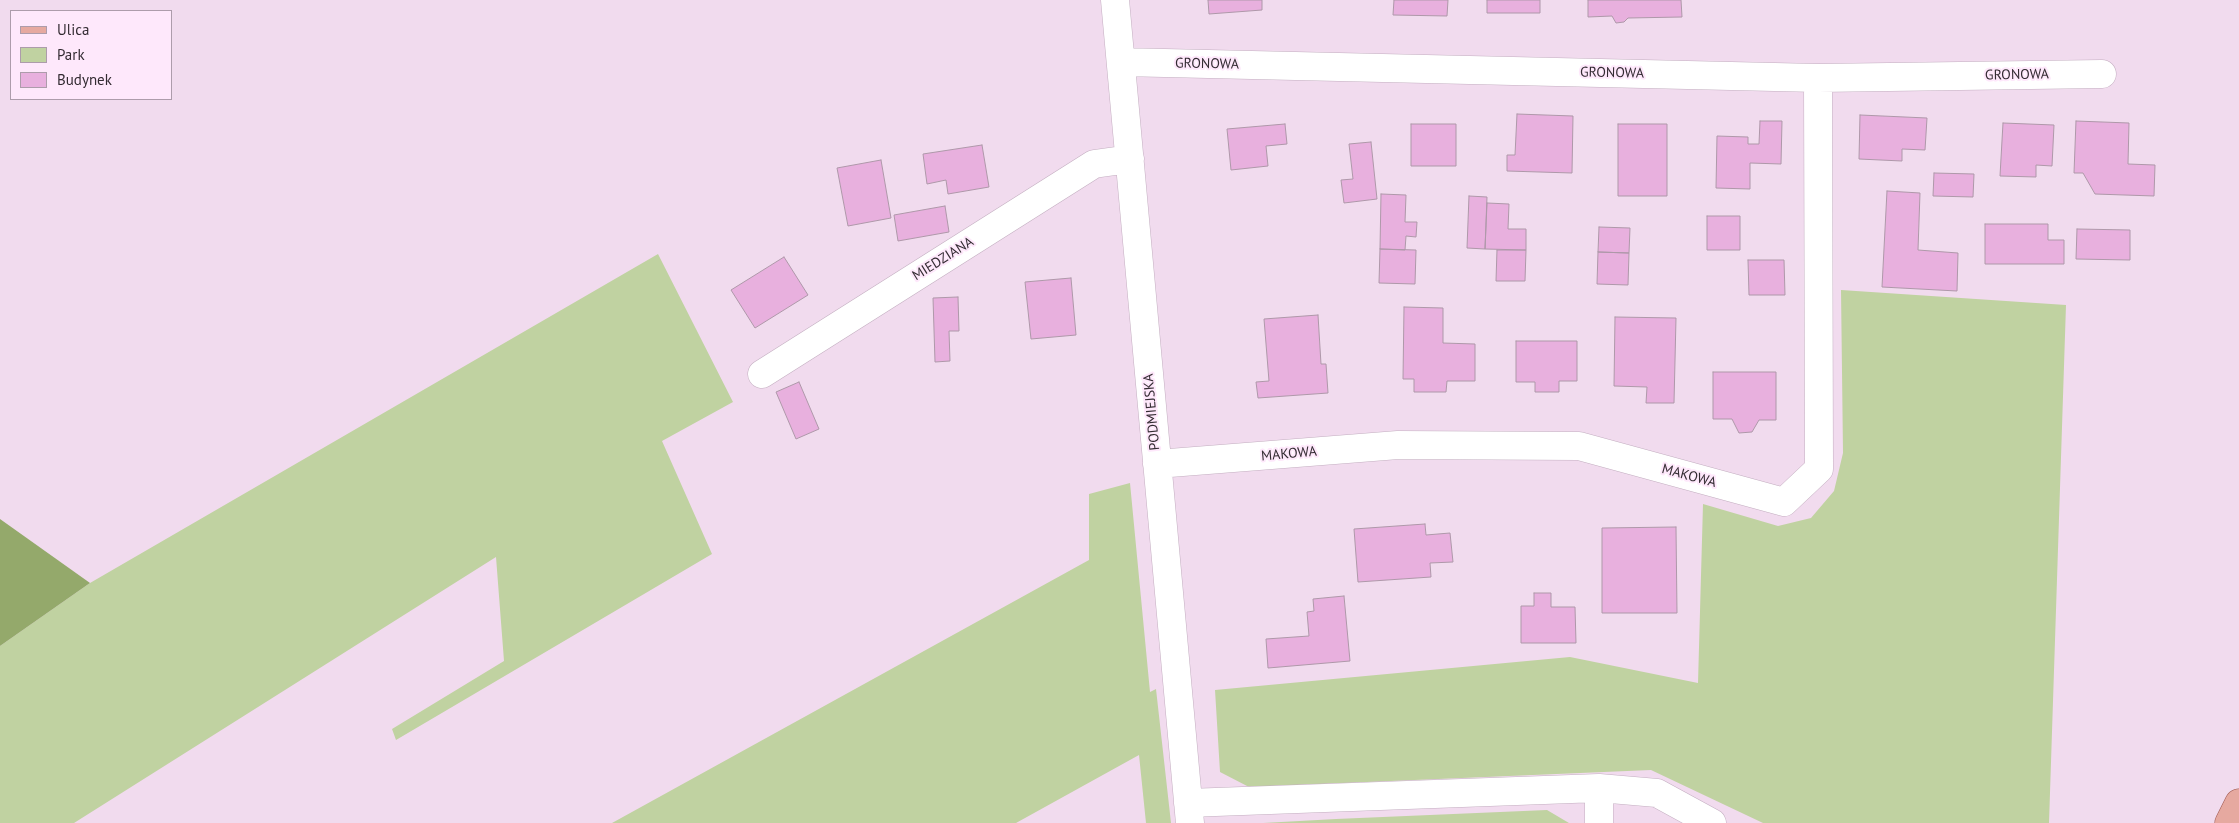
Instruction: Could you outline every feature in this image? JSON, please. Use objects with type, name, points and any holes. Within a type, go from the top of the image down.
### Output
[{"type":"main road","points":[[2229,823],[2239,803]]},
{"type":"street","name":"PODMIEJSKA","points":[[1116,0],[1189,813]]},
{"type":"street","name":"GRONOWA","points":[[1121,62],[1818,78],[2102,74]]},
{"type":"street","name":"MAKOWA","points":[[1157,464],[1398,445],[1579,446],[1784,502],[1819,469],[1818,78]]},
{"type":"street","name":"MIEDZIANA","points":[[762,374],[1094,164],[1130,159]]},
{"type":"street","points":[[1189,813],[1599,788],[1658,792],[1712,823]]},
{"type":"street","points":[[1599,788],[1599,823]]},
{"type":"green space","points":[[658,254],[733,402],[662,441],[712,554],[396,740],[392,729],[504,661],[496,557],[74,823],[0,823],[0,646],[90,583]]},
{"type":"green space","points":[[1841,290],[2066,305],[2049,823],[1763,823],[1651,770],[1249,787],[1220,772],[1215,690],[1570,657],[1698,683],[1703,504],[1778,526],[1811,518],[1834,491],[1843,453]]},
{"type":"green space","points":[[1130,483],[1150,692],[1156,689],[1171,823],[1146,823],[1139,755],[1016,823],[612,823],[1089,560],[1089,494]]},
{"type":"green space","points":[[0,519],[90,583],[0,646]]},
{"type":"green space","points":[[1547,810],[1569,823],[1263,823],[1336,819]]},
{"type":"building","points":[[1208,0],[1262,0],[1262,10],[1209,14]]},
{"type":"building","points":[[1394,0],[1448,0],[1447,16],[1393,15]]},
{"type":"building","points":[[1487,0],[1540,0],[1540,13],[1487,13]]},
{"type":"building","points":[[1588,0],[1681,0],[1682,17],[1628,18],[1624,22],[1616,23],[1612,16],[1588,17]]},
{"type":"building","points":[[1517,114],[1573,116],[1572,173],[1507,171],[1507,155],[1515,155]]},
{"type":"building","points":[[1860,115],[1927,118],[1925,150],[1902,149],[1902,161],[1859,159]]},
{"type":"building","points":[[1760,121],[1782,121],[1781,164],[1750,163],[1750,189],[1716,188],[1717,136],[1748,137],[1748,144],[1759,144]]},
{"type":"building","points":[[2076,121],[2129,123],[2128,164],[2155,165],[2154,196],[2095,194],[2083,173],[2074,173]]},
{"type":"building","points":[[2003,123],[2054,125],[2052,166],[2036,165],[2036,177],[2000,176]]},
{"type":"building","points":[[1285,124],[1287,144],[1266,146],[1268,166],[1231,170],[1227,129]]},
{"type":"building","points":[[1411,124],[1456,124],[1456,166],[1411,166]]},
{"type":"building","points":[[1618,124],[1667,124],[1667,196],[1618,196]]},
{"type":"building","points":[[1371,142],[1377,199],[1344,203],[1341,180],[1353,179],[1349,144]]},
{"type":"building","points":[[982,145],[989,187],[948,194],[946,180],[927,184],[923,154]]},
{"type":"building","points":[[881,160],[891,218],[848,226],[837,168]]},
{"type":"building","points":[[1934,173],[1974,174],[1973,197],[1933,196]]},
{"type":"building","points":[[1887,191],[1920,193],[1918,250],[1958,253],[1957,291],[1882,287]]},
{"type":"building","points":[[1381,194],[1406,195],[1405,222],[1417,222],[1416,237],[1406,236],[1405,250],[1380,249]]},
{"type":"building","points":[[1469,196],[1487,197],[1485,249],[1467,248]]},
{"type":"building","points":[[1487,203],[1509,204],[1508,229],[1526,229],[1526,250],[1485,249]]},
{"type":"building","points":[[945,206],[949,232],[898,241],[894,215]]},
{"type":"building","points":[[1707,216],[1740,216],[1740,250],[1707,250]]},
{"type":"building","points":[[1985,224],[2048,224],[2048,240],[2064,240],[2064,264],[1985,264]]},
{"type":"building","points":[[1599,227],[1630,228],[1629,253],[1598,252]]},
{"type":"building","points":[[2077,229],[2130,230],[2130,260],[2076,259]]},
{"type":"building","points":[[1380,249],[1416,250],[1415,284],[1379,283]]},
{"type":"building","points":[[1497,250],[1526,250],[1525,281],[1496,281]]},
{"type":"building","points":[[1598,252],[1629,253],[1628,285],[1597,284]]},
{"type":"building","points":[[784,257],[808,295],[755,328],[731,290]]},
{"type":"building","points":[[1748,260],[1784,260],[1785,295],[1749,295]]},
{"type":"building","points":[[1071,278],[1076,335],[1031,339],[1025,282]]},
{"type":"building","points":[[958,297],[959,331],[949,331],[950,361],[935,362],[933,298]]},
{"type":"building","points":[[1404,307],[1443,308],[1443,343],[1475,344],[1475,381],[1447,381],[1446,392],[1414,392],[1414,379],[1403,379]]},
{"type":"building","points":[[1318,315],[1321,364],[1326,364],[1328,393],[1258,398],[1256,382],[1269,381],[1264,319]]},
{"type":"building","points":[[1615,317],[1676,318],[1674,403],[1646,403],[1647,387],[1614,386]]},
{"type":"building","points":[[1516,341],[1577,341],[1577,381],[1559,381],[1559,392],[1535,392],[1535,382],[1516,382]]},
{"type":"building","points":[[1713,372],[1776,372],[1776,420],[1759,420],[1752,432],[1739,433],[1732,419],[1713,419]]},
{"type":"building","points":[[799,382],[819,429],[796,439],[776,392]]},
{"type":"building","points":[[1425,524],[1426,535],[1450,533],[1453,562],[1430,563],[1431,577],[1358,582],[1354,529]]},
{"type":"building","points":[[1676,527],[1677,613],[1602,613],[1602,528]]},
{"type":"building","points":[[1534,593],[1551,593],[1551,607],[1575,607],[1576,643],[1521,643],[1521,606],[1534,606]]},
{"type":"building","points":[[1344,596],[1350,661],[1268,668],[1266,639],[1309,636],[1307,612],[1314,611],[1313,599]]}]
